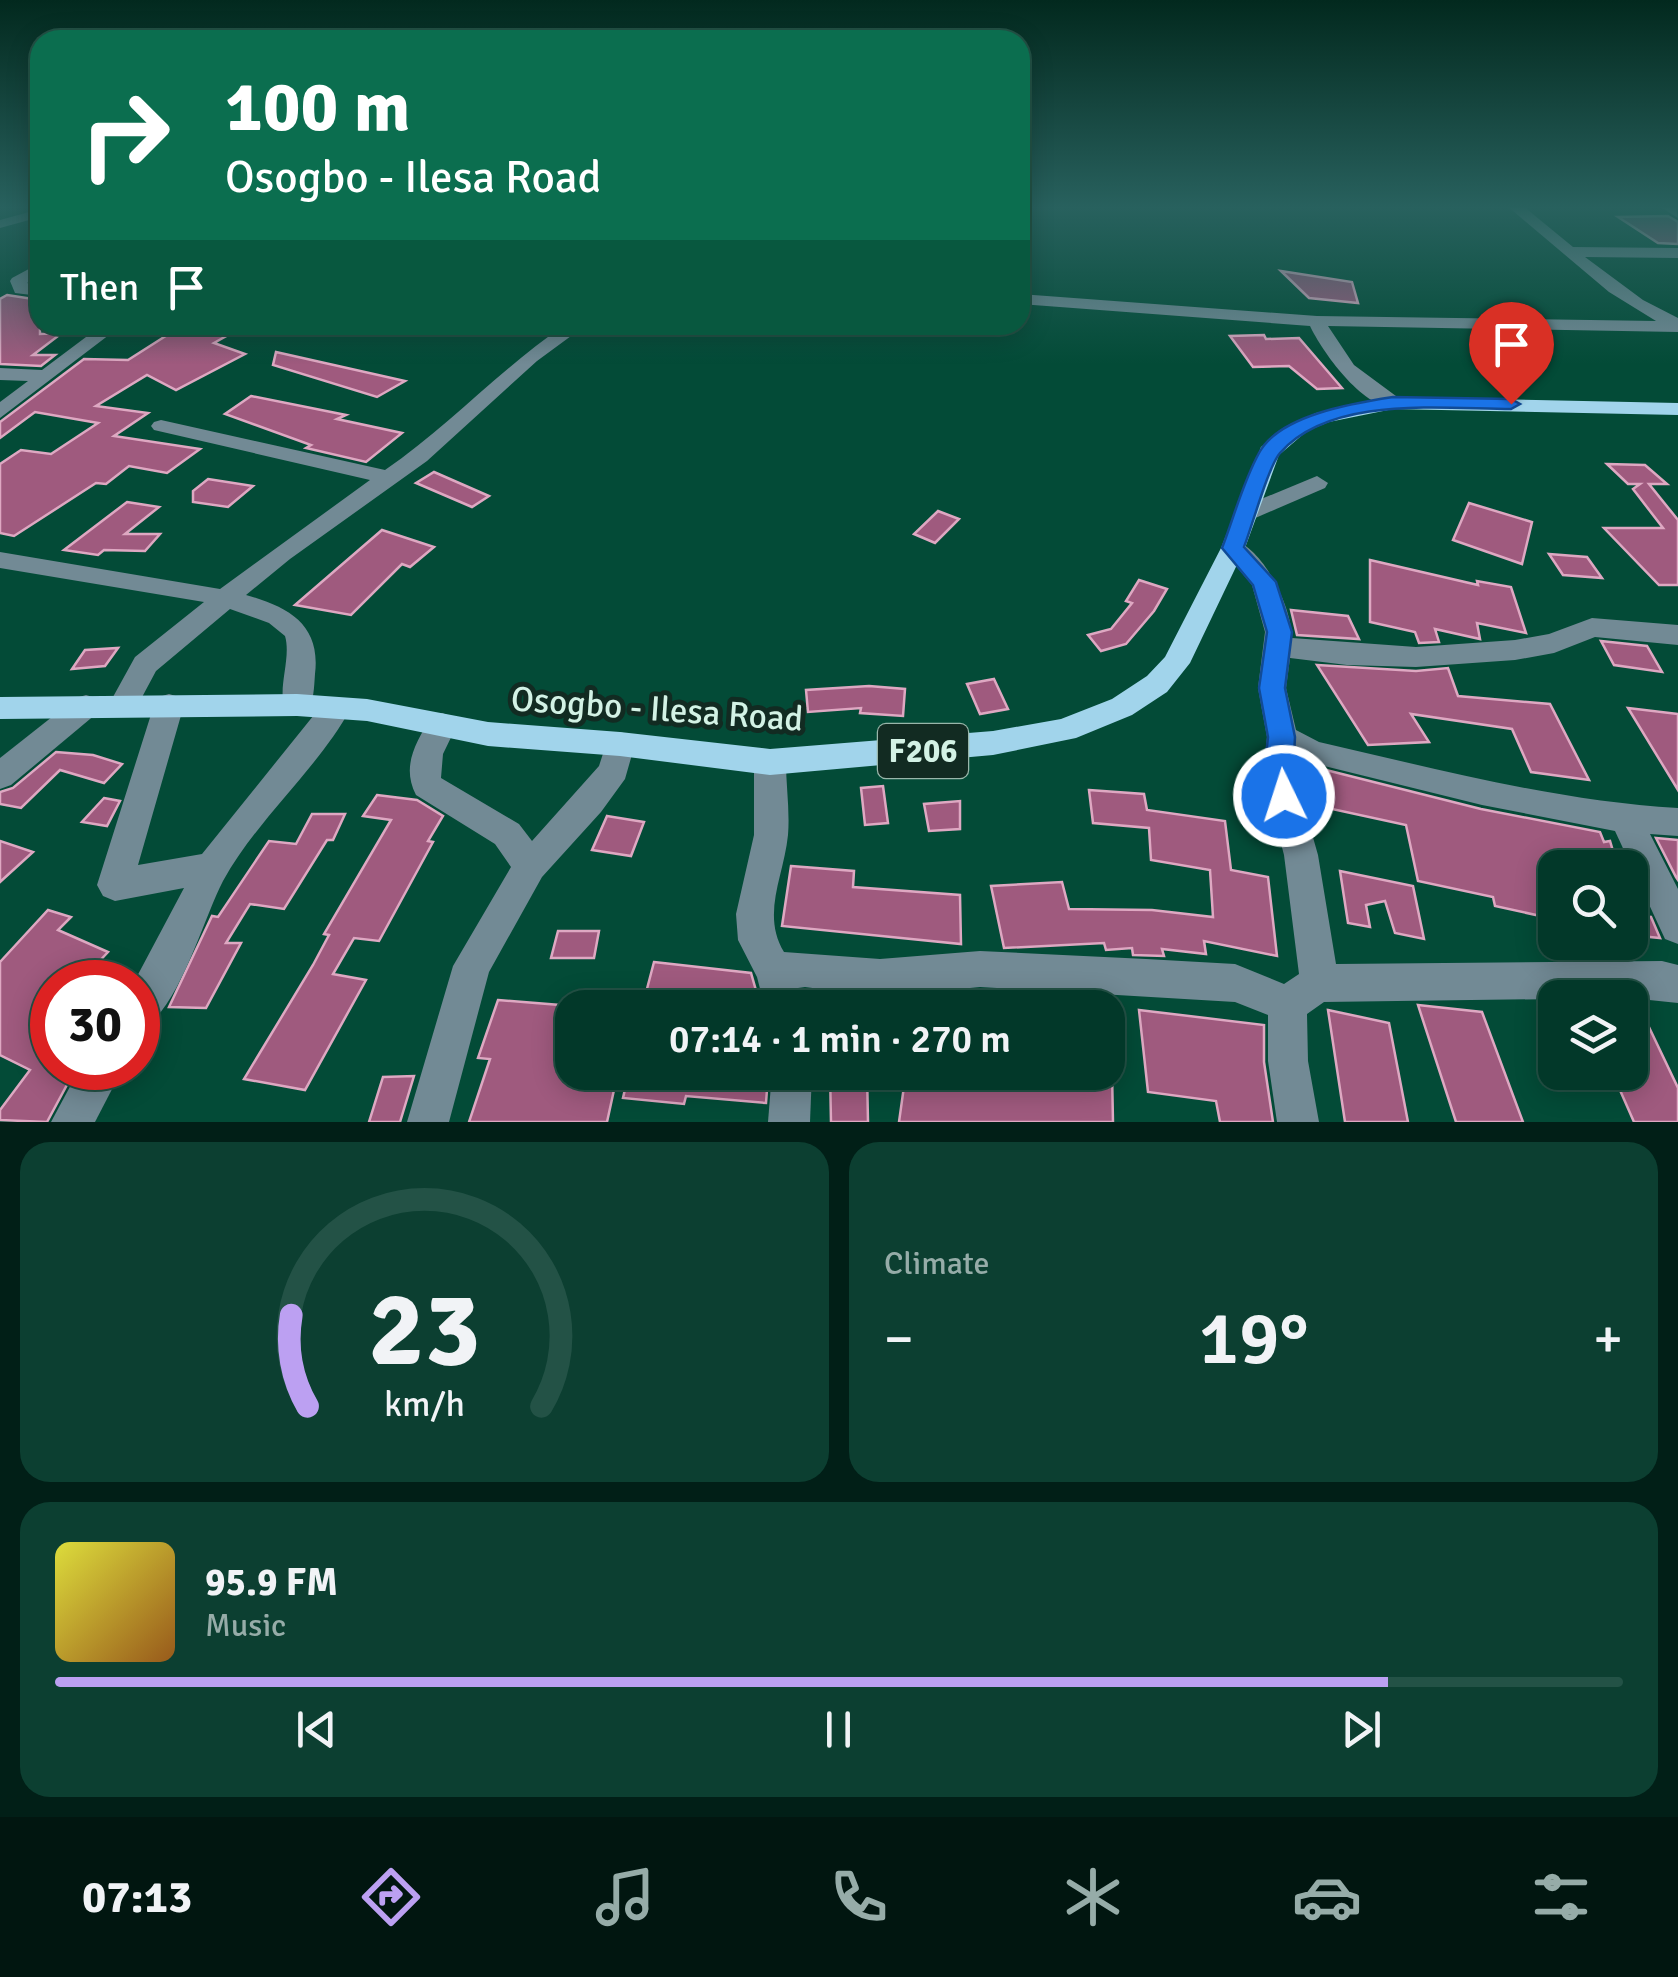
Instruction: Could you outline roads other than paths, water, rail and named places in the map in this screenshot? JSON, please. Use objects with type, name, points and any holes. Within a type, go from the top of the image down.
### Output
[{"type":"main road","name":"Osogbo - Ilesa Road","points":[[0,708],[297,705],[367,710],[488,734],[620,744],[770,762],[993,743],[1066,730],[1095,720],[1157,684],[1176,663],[1233,548],[1269,452],[1300,428],[1347,410],[1393,403],[1678,408]]},
{"type":"street","points":[[1582,258],[1671,324]]},
{"type":"street","points":[[21,289],[18,282],[30,274]]},
{"type":"street","points":[[0,288],[30,289]]},
{"type":"street","points":[[1030,300],[1317,321],[1671,324]]},
{"type":"street","points":[[1317,321],[1326,344],[1350,375],[1393,403]]},
{"type":"street","points":[[0,412],[101,335]]},
{"type":"street","points":[[124,706],[145,664],[281,553],[419,456],[530,357],[562,335]]},
{"type":"street","points":[[0,374],[46,376]]},
{"type":"street","points":[[161,426],[388,478]]},
{"type":"street","points":[[1245,514],[1317,484]]},
{"type":"street","points":[[1233,548],[1264,582],[1279,632],[1272,688],[1282,737],[1279,774],[1305,874],[1303,993],[1288,1061],[1298,1122]]},
{"type":"street","points":[[0,560],[226,598],[266,609],[294,626],[303,644],[297,705]]},
{"type":"street","points":[[1276,646],[1348,655],[1416,657],[1515,650],[1554,643],[1592,627],[1678,635]]},
{"type":"street","points":[[170,705],[115,885],[212,868]]},
{"type":"street","points":[[0,776],[86,706]]},
{"type":"street","points":[[160,976],[212,868],[336,708]]},
{"type":"street","points":[[442,725],[422,770],[427,786],[507,834],[530,866]]},
{"type":"street","points":[[1282,737],[1312,753],[1349,762],[1626,819],[1678,822]]},
{"type":"street","points":[[428,1122],[464,985],[530,866],[601,789],[614,770],[620,744]]},
{"type":"street","points":[[770,762],[771,835],[754,914],[756,940],[780,989],[805,969],[880,978],[980,969],[1235,983],[1303,993],[1662,980],[1678,984]]},
{"type":"street","points":[[1626,819],[1678,927]]},
{"type":"street","points":[[72,1122],[90,1090]]},
{"type":"street","points":[[789,1122],[791,1090]]}]
